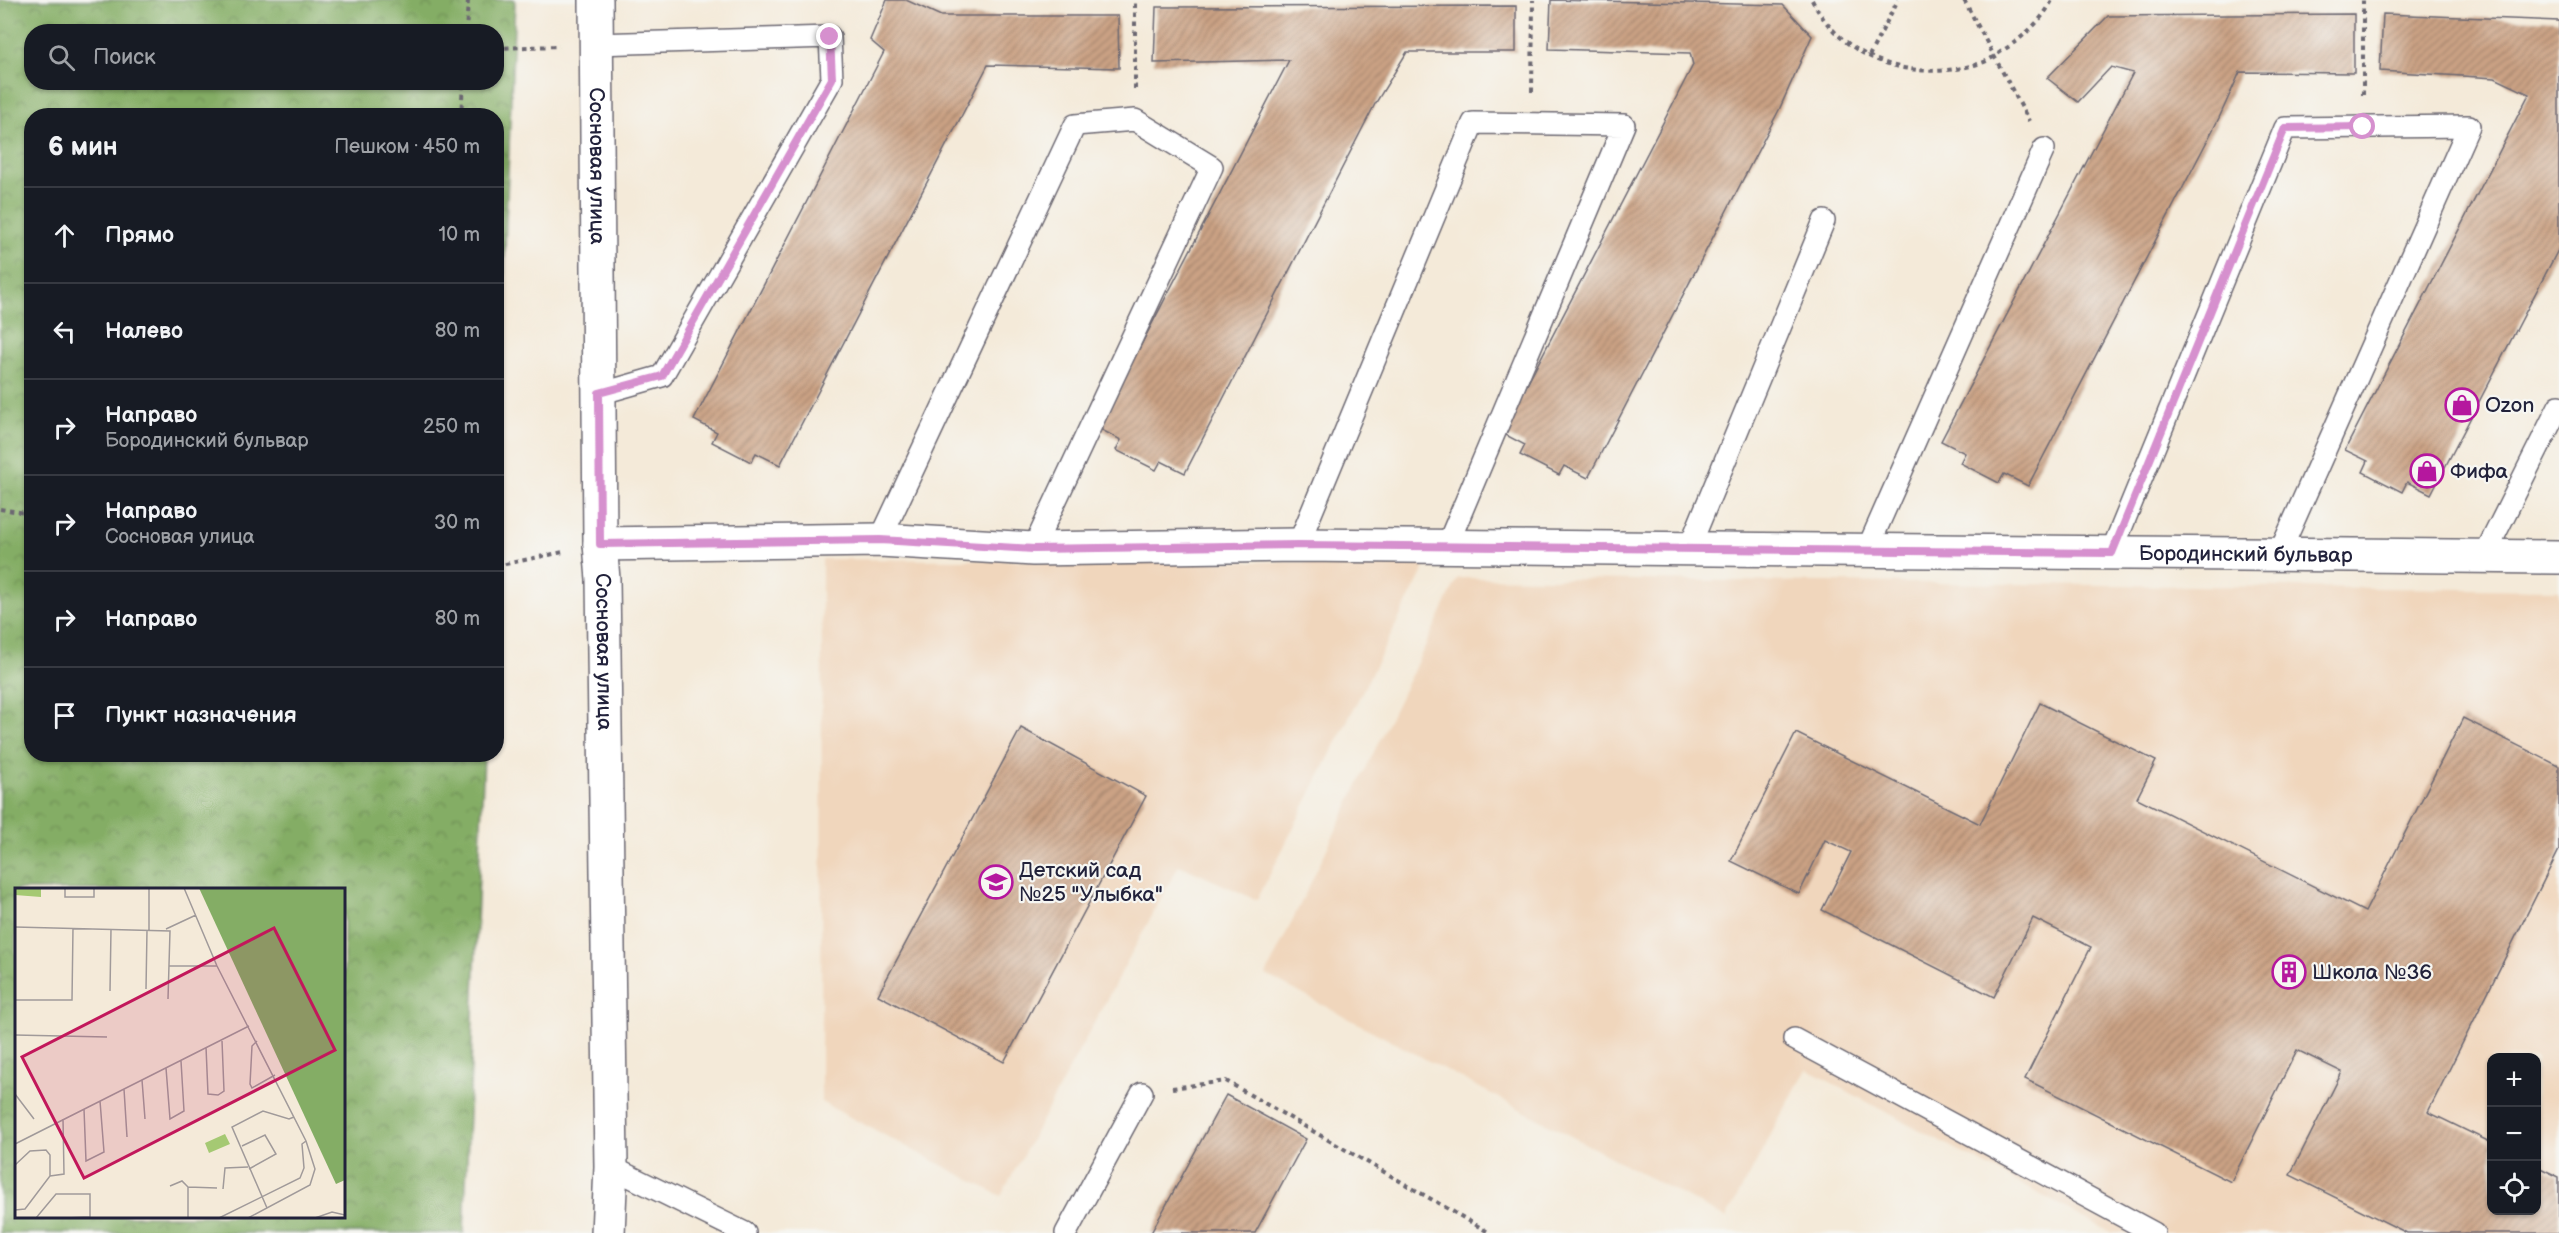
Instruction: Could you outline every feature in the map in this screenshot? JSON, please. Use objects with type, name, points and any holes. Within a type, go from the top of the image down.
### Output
[{"type":"street","name":"Сосновая улица","points":[[596,0],[600,544],[603,579],[611,1167],[608,1233]]},
{"type":"street","name":"Бородинский бульвар","points":[[600,544],[880,540],[1034,549],[1298,545],[2559,556]]},
{"type":"lane","points":[[595,44],[830,37],[832,79],[662,376],[599,393]]},
{"type":"lane","points":[[880,540],[1075,125],[1135,120],[1212,167],[1034,549]]},
{"type":"lane","points":[[1298,545],[1473,123],[1624,125],[1448,546]]},
{"type":"lane","points":[[2112,553],[2285,128],[2469,126],[2279,554]]},
{"type":"lane","points":[[1867,550],[2044,148]]},
{"type":"lane","points":[[1689,548],[1824,221]]},
{"type":"lane","points":[[2484,556],[2559,406]]},
{"type":"lane","points":[[1794,1040],[2154,1233]]},
{"type":"lane","points":[[1066,1233],[1142,1093]]},
{"type":"lane","points":[[611,1167],[745,1233]]},
{"type":"path","points":[[466,24],[468,0]]},
{"type":"path","points":[[1135,0],[1135,120]]},
{"type":"path","points":[[1532,125],[1533,0]]},
{"type":"path","points":[[1812,0],[1820,17],[1853,49],[1894,68],[1939,72],[1983,63],[2022,39],[2052,0]]},
{"type":"path","points":[[1869,56],[1898,0]]},
{"type":"path","points":[[1964,0],[2044,148]]},
{"type":"path","points":[[2363,0],[2363,127]]},
{"type":"path","points":[[504,48],[595,44]]},
{"type":"path","points":[[461,108],[462,90]]},
{"type":"path","points":[[0,509],[24,513]]},
{"type":"path","points":[[504,564],[600,544]]},
{"type":"path","points":[[1142,1093],[1226,1081],[1490,1233]]},
{"type":"shaded area","name":"Детский сад №25 \"Улыбка\"","points":[[822,559],[1427,563],[1257,900],[1179,865],[1001,1196],[821,1102]]},
{"type":"shaded area","points":[[1458,578],[2559,590],[2559,1233],[2112,1233],[1806,1069],[1726,1218],[1266,975]]},
{"type":"green space","points":[[0,0],[515,0],[504,272],[504,108],[24,108],[24,762],[484,762],[464,1233],[0,1233]]},
{"type":"building","points":[[887,0],[906,0],[941,16],[1118,16],[1119,68],[988,65],[780,465],[756,453],[751,462],[712,442],[717,432],[694,420],[884,52],[870,40]]},
{"type":"building","points":[[1551,0],[1783,5],[1812,36],[1779,110],[1588,478],[1564,466],[1559,475],[1520,455],[1525,445],[1502,433],[1693,65],[1690,53],[1549,49]]},
{"type":"building","points":[[1516,6],[1516,52],[1407,52],[1375,104],[1185,473],[1161,461],[1156,470],[1116,450],[1121,440],[1098,428],[1289,60],[1154,63],[1156,7]]},
{"type":"building","points":[[2354,14],[2354,73],[2240,72],[2219,118],[2028,486],[2004,474],[1999,483],[1960,463],[1965,453],[1941,441],[2133,73],[2111,67],[2078,102],[2047,78],[2108,16]]},
{"type":"building","points":[[2383,14],[2559,21],[2559,248],[2431,494],[2407,482],[2402,492],[2363,472],[2368,461],[2345,450],[2529,94],[2495,78],[2380,71]]},
{"type":"building","name":"Школа №36","points":[[2040,703],[2156,761],[2137,798],[2365,912],[2463,718],[2559,766],[2559,850],[2428,1112],[2487,1141],[2487,1215],[2541,1215],[2541,1168],[2559,1177],[2559,1233],[2407,1233],[2290,1175],[2342,1072],[2297,1050],[2231,1182],[2025,1079],[2091,947],[2033,918],[1994,997],[1822,910],[1851,852],[1825,840],[1799,894],[1731,861],[1796,733],[1980,824]]},
{"type":"building","points":[[1021,728],[1146,796],[1004,1062],[878,995]]},
{"type":"building","points":[[1226,1095],[1306,1139],[1255,1233],[1151,1233]]},
{"type":"place","name":"Ozon","points":[[2462,405]]},
{"type":"place","name":"Фифа","points":[[2427,471]]},
{"type":"place","name":"Детский сад №25 \"Улыбка\"","points":[[996,882]]},
{"type":"place","name":"Школа №36","points":[[2289,972]]},
{"type":"route","points":[[830,37],[832,79],[662,376],[599,393],[600,544],[880,540],[1034,549],[1298,545],[2112,553],[2285,128],[2363,127]]}]
